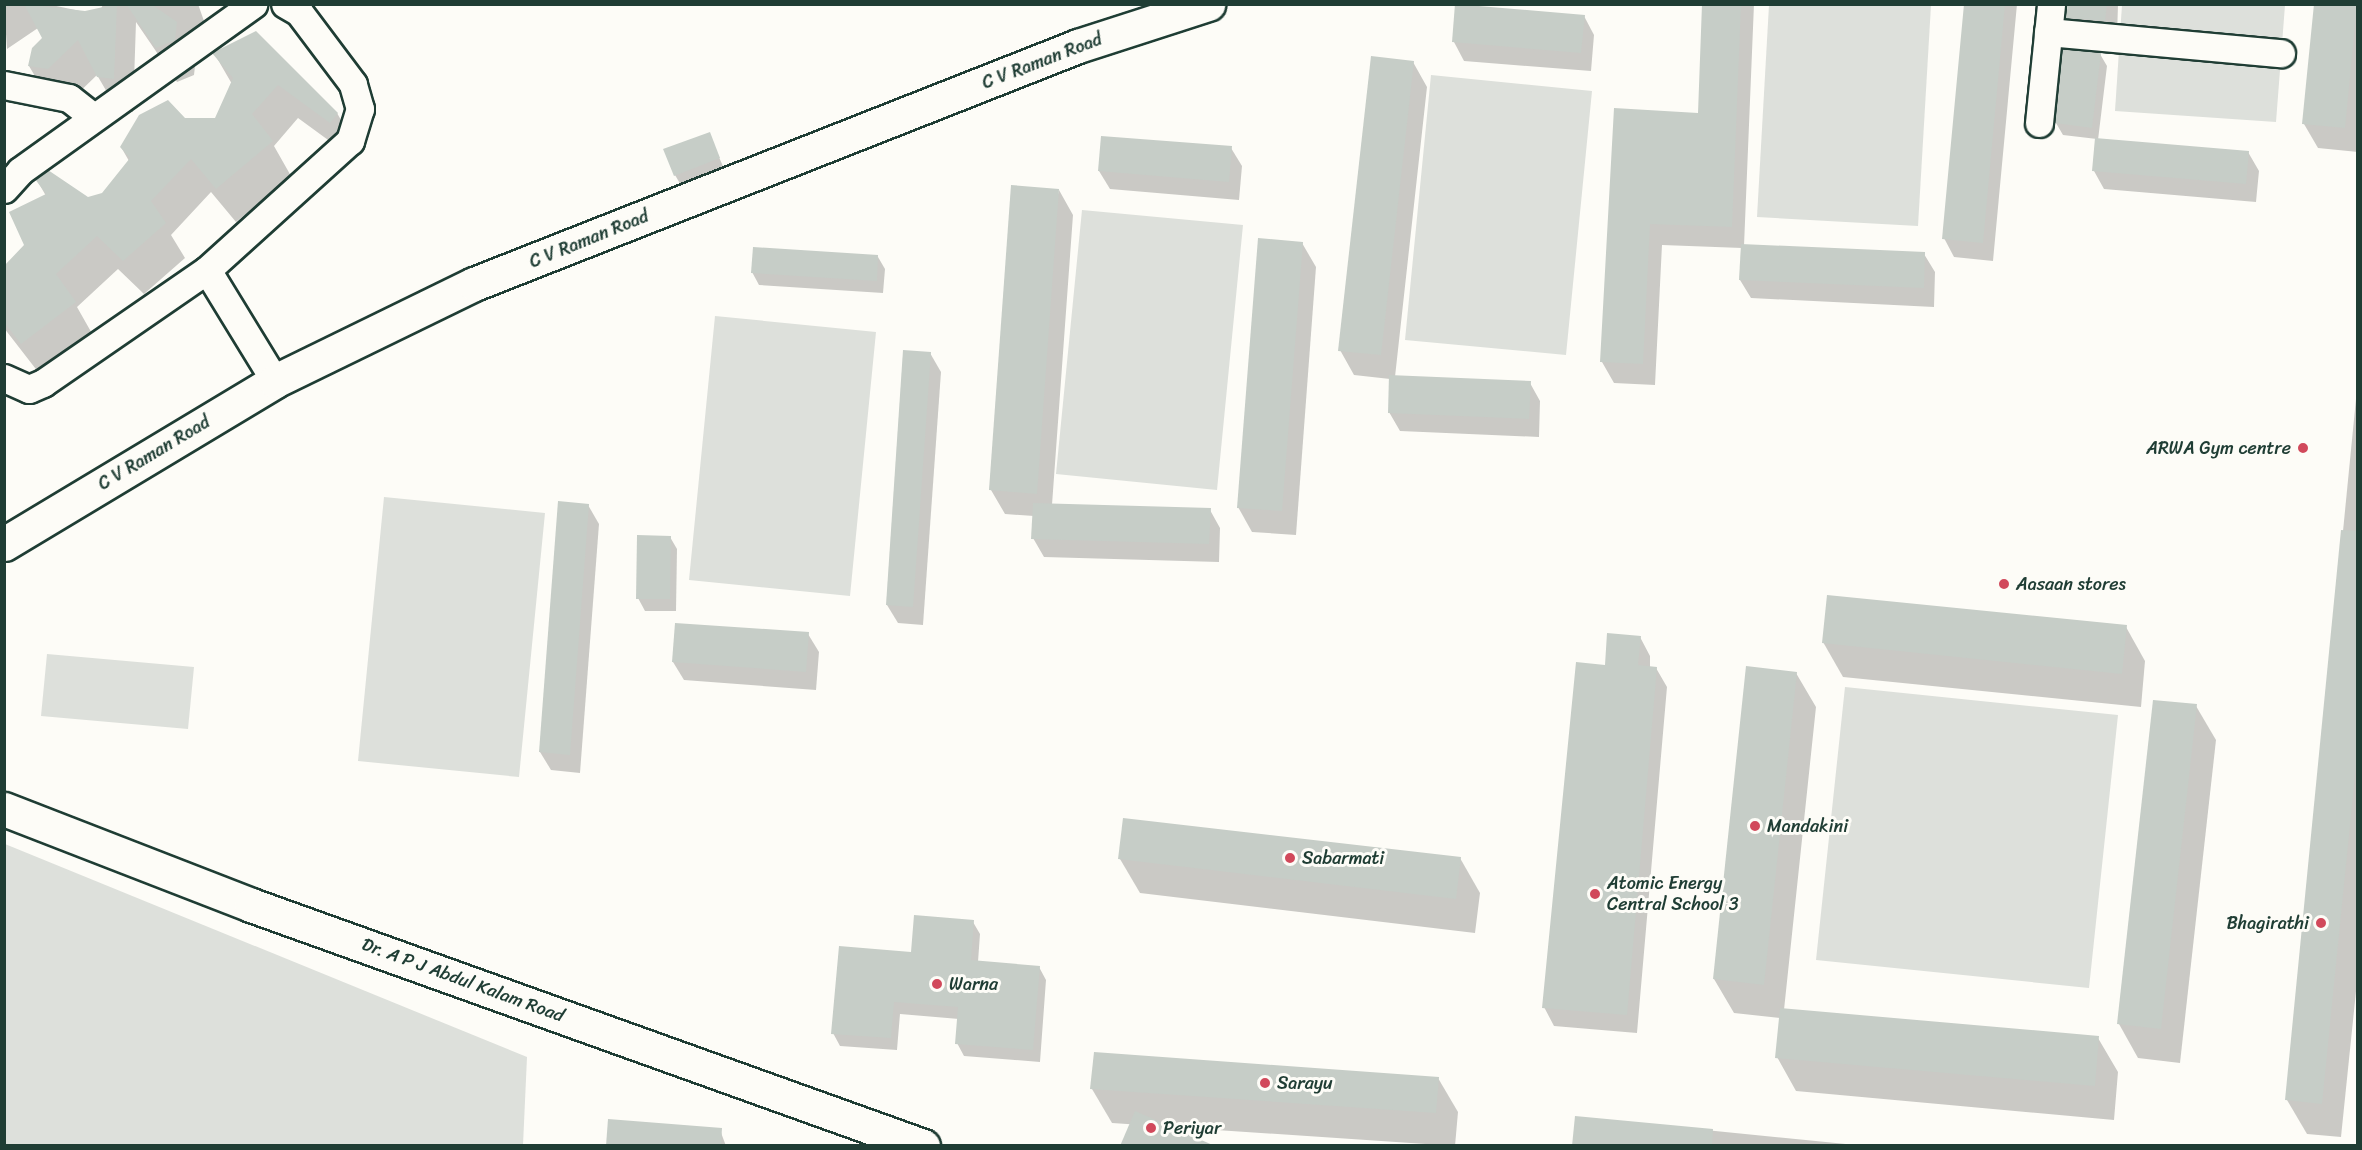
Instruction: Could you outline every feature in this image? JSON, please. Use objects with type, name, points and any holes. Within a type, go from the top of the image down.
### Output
[{"type":"street","points":[[4,189],[20,171],[253,4]]},
{"type":"street","points":[[4,378],[29,389],[44,383],[207,270],[350,141],[360,125],[353,84],[299,12],[285,4]]},
{"type":"street","name":"C V Raman Road","points":[[4,544],[276,381],[474,284],[1078,46],[1208,4]]},
{"type":"street","points":[[2039,123],[2051,4]]},
{"type":"street","points":[[2048,32],[2281,53]]},
{"type":"street","points":[[4,84],[69,98],[93,117]]},
{"type":"street","points":[[207,270],[276,381]]},
{"type":"street","name":"Dr. A P J Abdul Kalam Road","points":[[4,809],[251,905],[923,1146]]},
{"type":"shaded area","points":[[1769,5],[1931,5],[1918,226],[1757,217]]},
{"type":"shaded area","points":[[2122,5],[2285,5],[2276,122],[2115,111]]},
{"type":"shaded area","points":[[1431,75],[1592,91],[1566,355],[1405,340]]},
{"type":"shaded area","points":[[1082,210],[1243,225],[1217,490],[1056,474]]},
{"type":"shaded area","points":[[715,316],[876,332],[850,596],[689,580]]},
{"type":"shaded area","points":[[384,497],[545,513],[519,777],[358,761]]},
{"type":"shaded area","points":[[47,654],[194,667],[188,729],[41,716]]},
{"type":"shaded area","points":[[1845,687],[2118,715],[2089,988],[1816,960]]},
{"type":"shaded area","points":[[5,844],[527,1057],[523,1145],[5,1145]]},
{"type":"building","points":[[24,4],[85,11],[117,4],[114,79],[97,77],[78,40],[48,69],[28,66],[32,48],[42,38]]},
{"type":"building","points":[[126,4],[151,4],[177,22],[175,40],[156,48]]},
{"type":"building","points":[[1455,4],[1585,15],[1581,53],[1452,42]]},
{"type":"building","points":[[1702,4],[1741,4],[1732,227],[1650,224],[1643,364],[1600,362],[1614,108],[1698,113]]},
{"type":"building","points":[[1964,4],[2005,4],[1983,243],[1942,239]]},
{"type":"building","points":[[2068,4],[2107,4],[2105,21],[2066,18]]},
{"type":"building","points":[[2314,4],[2357,4],[2345,128],[2302,124]]},
{"type":"building","points":[[256,31],[338,113],[330,123],[278,85],[252,114],[273,141],[216,189],[191,159],[151,201],[166,223],[123,261],[97,236],[56,274],[76,302],[21,344],[4,322],[4,266],[24,245],[9,212],[46,194],[35,179],[48,170],[88,197],[102,193],[130,158],[120,147],[139,115],[168,100],[185,118],[215,118],[233,78],[212,53]]},
{"type":"building","points":[[2062,49],[2101,53],[2092,128],[2055,123]]},
{"type":"building","points":[[1371,56],[1414,61],[1381,355],[1338,351]]},
{"type":"building","points":[[710,132],[720,158],[674,176],[663,149]]},
{"type":"building","points":[[1101,136],[1232,146],[1229,182],[1098,171]]},
{"type":"building","points":[[2095,138],[2249,151],[2246,184],[2092,171]]},
{"type":"building","points":[[1011,185],[1059,189],[1037,494],[989,490]]},
{"type":"building","points":[[1258,238],[1303,242],[1282,511],[1237,508]]},
{"type":"building","points":[[1741,244],[1925,252],[1924,288],[1739,280]]},
{"type":"building","points":[[753,247],[878,255],[877,281],[751,273]]},
{"type":"building","points":[[903,350],[931,352],[913,607],[886,605]]},
{"type":"building","points":[[1389,375],[1531,381],[1529,419],[1388,413]]},
{"type":"building","points":[[558,501],[589,504],[570,755],[539,752]]},
{"type":"building","points":[[1033,503],[1211,508],[1209,544],[1031,539]]},
{"type":"building","name":"Bhagirathi","points":[[2341,530],[2358,531],[2358,745],[2322,1104],[2285,1100]]},
{"type":"building","points":[[637,535],[671,536],[670,599],[636,599]]},
{"type":"building","points":[[1827,595],[2127,625],[2122,674],[1822,643]]},
{"type":"building","points":[[675,623],[809,632],[806,672],[672,662]]},
{"type":"building","name":"Atomic Energy Central School 3","points":[[1607,633],[1641,636],[1638,665],[1657,667],[1627,1015],[1542,1008],[1576,662],[1605,665]]},
{"type":"building","name":"Mandakini","points":[[1746,666],[1797,672],[1764,985],[1713,979]]},
{"type":"building","points":[[2153,700],[2197,704],[2161,1029],[2117,1024]]},
{"type":"building","name":"Sabarmati","points":[[1123,818],[1461,857],[1456,899],[1118,859]]},
{"type":"building","name":"Warna","points":[[914,915],[974,920],[971,960],[1040,966],[1033,1050],[955,1044],[958,1007],[894,1002],[891,1038],[831,1034],[839,946],[911,952]]},
{"type":"building","points":[[1780,1008],[2099,1036],[2095,1086],[1775,1058]]},
{"type":"building","name":"Sarayu","points":[[1094,1052],[1439,1077],[1436,1113],[1090,1089]]},
{"type":"building","name":"Periyar","points":[[1135,1111],[1215,1146],[1120,1146]]},
{"type":"building","points":[[1575,1116],[1713,1129],[1712,1146],[1572,1146]]},
{"type":"building","points":[[608,1119],[722,1128],[721,1146],[606,1146]]},
{"type":"place","name":"ARWA Gym centre","points":[[2303,448]]},
{"type":"place","name":"Aasaan stores","points":[[2004,584]]},
{"type":"place","name":"Mandakini","points":[[1755,826]]},
{"type":"place","name":"Sabarmati","points":[[1290,858]]},
{"type":"place","name":"Atomic Energy Central School 3","points":[[1595,894]]},
{"type":"place","name":"Bhagirathi","points":[[2321,923]]},
{"type":"place","name":"Warna","points":[[937,984]]},
{"type":"place","name":"Sarayu","points":[[1265,1083]]},
{"type":"place","name":"Periyar","points":[[1151,1128]]}]
